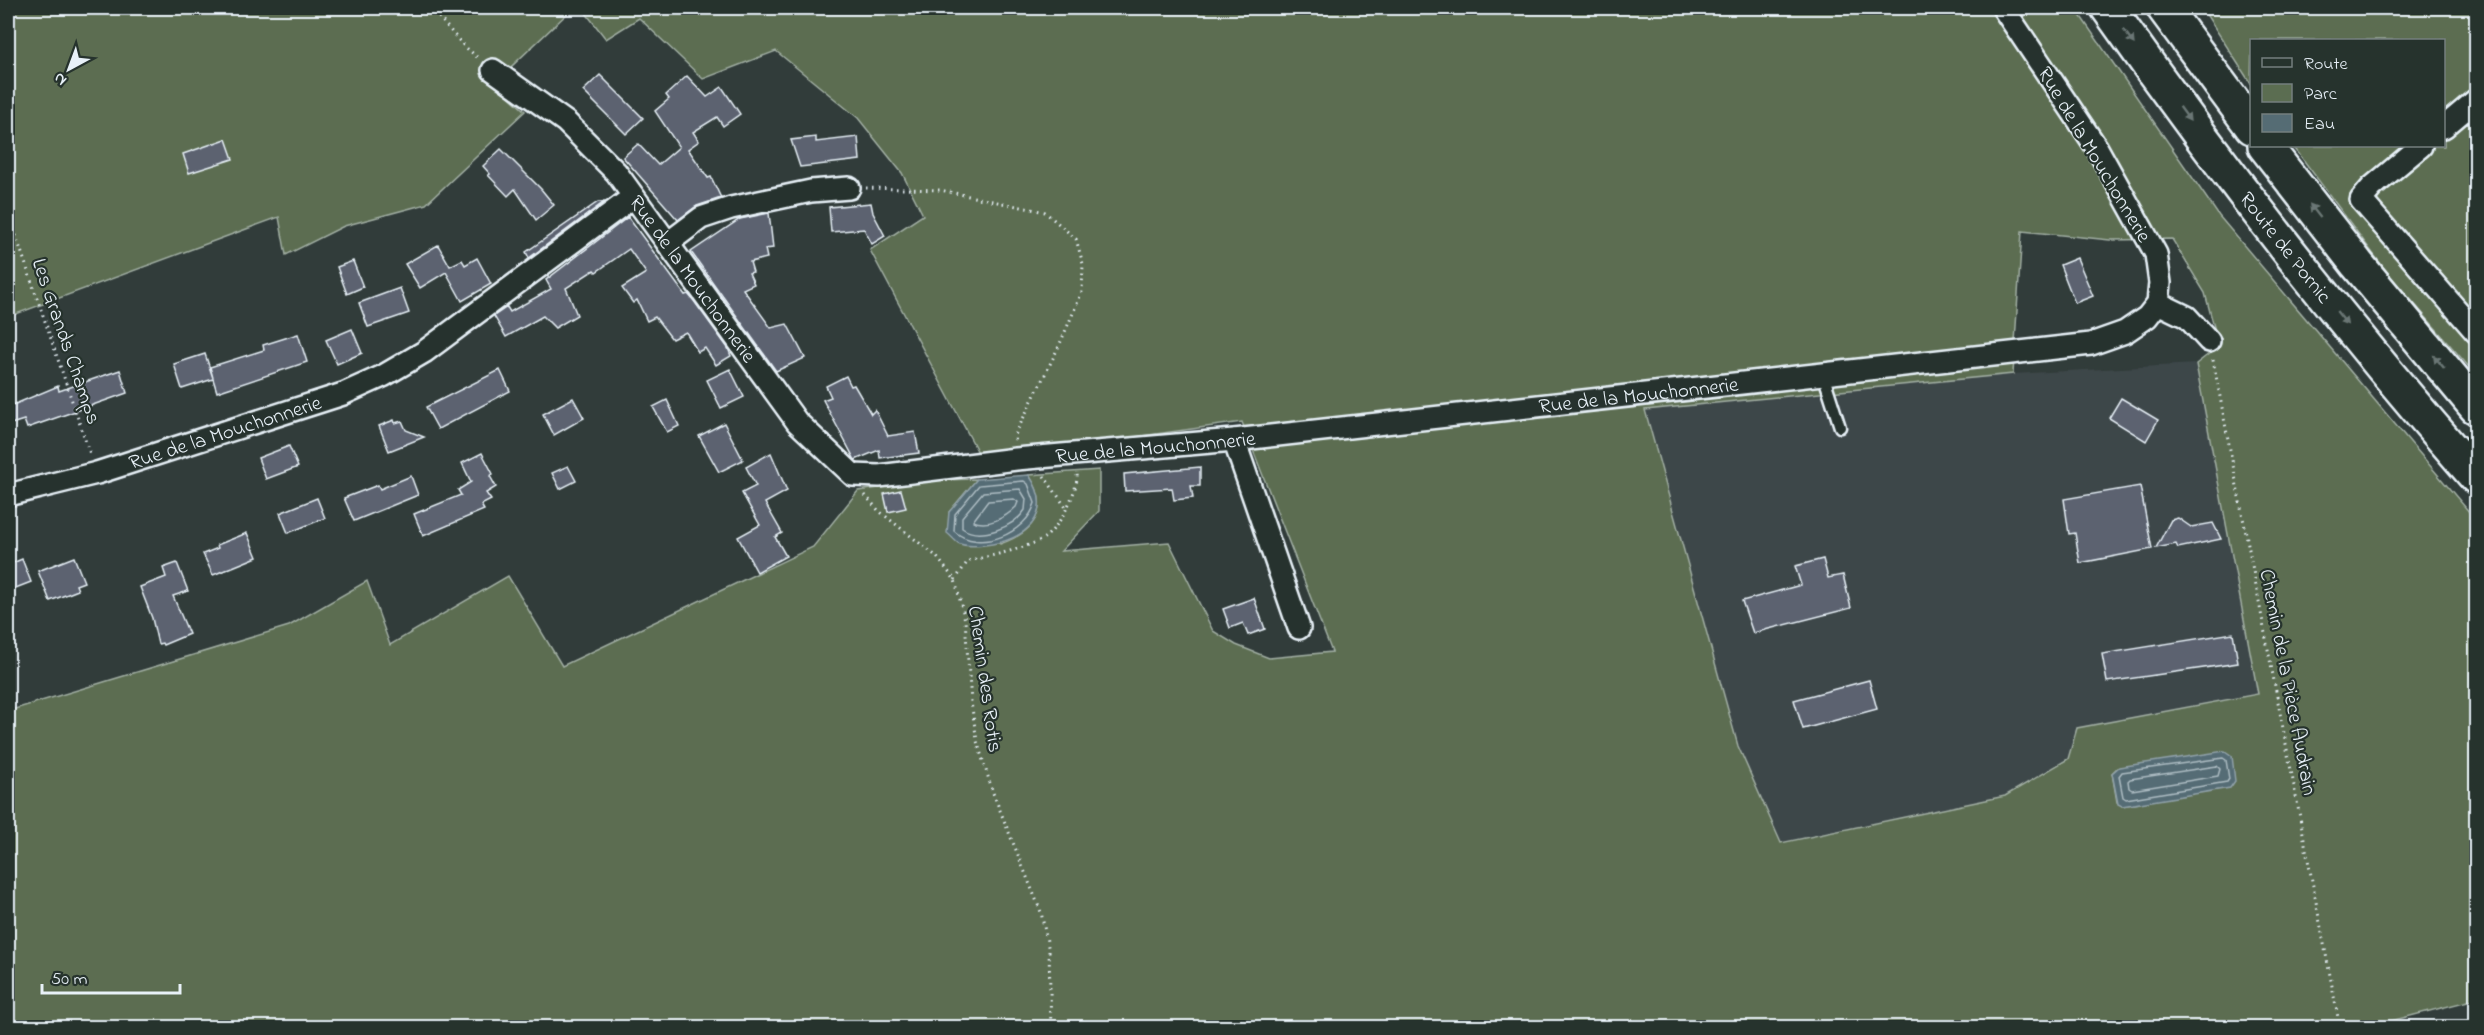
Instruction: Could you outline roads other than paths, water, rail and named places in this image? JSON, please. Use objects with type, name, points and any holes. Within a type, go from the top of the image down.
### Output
[{"type":"highway","name":"Route de Pornic","points":[[2108,8],[2206,144],[2314,284],[2476,477]]},
{"type":"highway","points":[[2164,8],[2250,125]]},
{"type":"highway","points":[[2266,147],[2357,264],[2476,407]]},
{"type":"street","name":"Rue de la Mouchonnerie","points":[[8,495],[97,473],[343,394],[383,376],[424,351],[633,197],[796,422],[853,475],[879,476],[1023,458],[1075,456],[1234,440],[2091,344],[2125,332],[2148,317],[2158,303],[2160,284],[2156,254],[2097,148],[2003,8]]},
{"type":"street","points":[[493,70],[566,122],[616,172],[633,197]]},
{"type":"street","points":[[2445,126],[2476,100]]},
{"type":"street","points":[[2420,147],[2372,187],[2361,200],[2476,332]]},
{"type":"street","points":[[668,243],[701,218],[731,208],[811,191],[849,188]]},
{"type":"street","points":[[2158,303],[2187,317],[2209,341]]},
{"type":"street","points":[[1234,440],[1299,628]]},
{"type":"lane","points":[[1823,374],[1840,427]]},
{"type":"water","points":[[1029,475],[1037,489],[1039,502],[1032,524],[1024,532],[999,542],[975,546],[958,543],[947,533],[949,512],[977,479]]},
{"type":"water","points":[[2225,751],[2232,756],[2235,781],[2230,788],[2122,806],[2118,804],[2112,773],[2119,767]]}]
